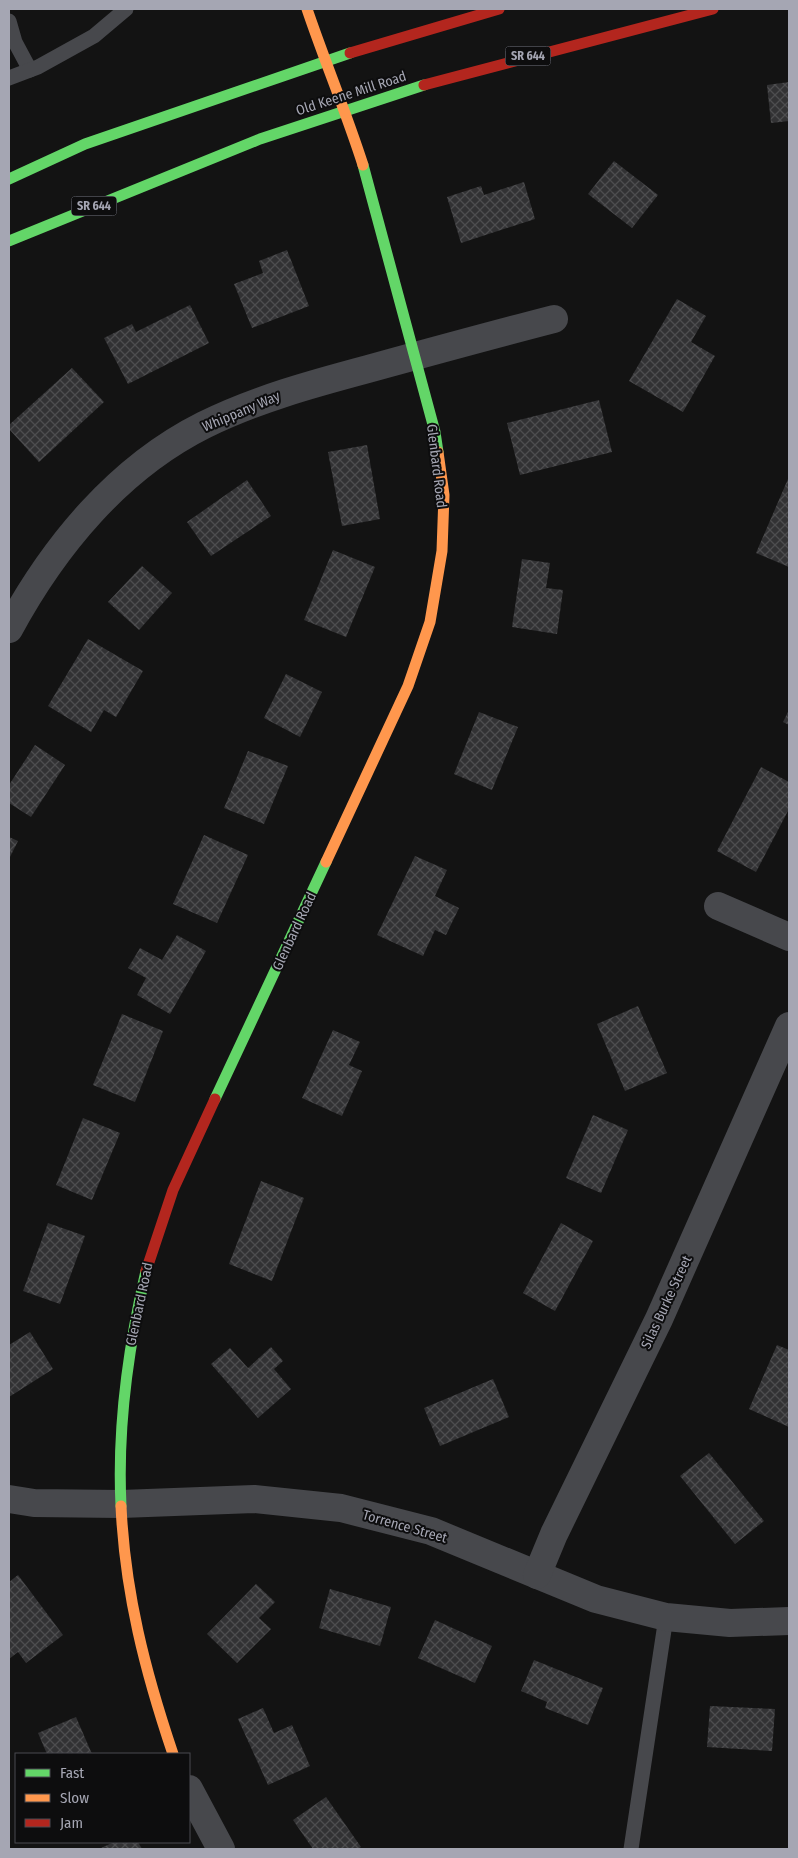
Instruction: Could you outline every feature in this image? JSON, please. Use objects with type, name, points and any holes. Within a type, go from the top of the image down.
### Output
[{"type":"street","name":"Glenbard Road","points":[[173,1753],[156,1709],[129,1603],[124,1571],[118,1434],[124,1376],[137,1301],[156,1234],[178,1181],[408,686],[430,622],[442,551],[444,495],[435,432],[369,186],[345,109],[324,60],[307,9]]},
{"type":"street","points":[[9,178],[86,144],[324,60],[499,9]]},
{"type":"street","name":"Old Keene Mill Road","points":[[9,241],[222,154],[345,109],[510,60],[713,9]]},
{"type":"street","points":[[9,173],[36,166]]},
{"type":"street","name":"Whippany Way","points":[[9,629],[24,601],[68,537],[101,501],[166,448],[204,425],[274,395],[554,319]]},
{"type":"street","points":[[718,906],[789,937]]},
{"type":"street","name":"Silas Burke Street","points":[[537,1575],[558,1526],[658,1319],[789,1026]]},
{"type":"street","name":"Torrence Street","points":[[9,1499],[34,1503],[121,1504],[254,1499],[342,1508],[431,1531],[596,1598],[666,1617],[730,1623],[789,1621]]},
{"type":"street","points":[[190,1791],[221,1849]]},
{"type":"lane","points":[[9,78],[30,70],[94,36],[126,9]]},
{"type":"lane","points":[[9,20],[15,42],[30,70]]},
{"type":"lane","points":[[631,1849],[666,1617]]},
{"type":"building","points":[[789,82],[789,121],[771,123],[767,85]]},
{"type":"building","points":[[614,161],[658,195],[632,228],[588,194]]},
{"type":"building","points":[[524,182],[535,219],[461,243],[447,197],[481,186],[484,195]]},
{"type":"building","points":[[287,250],[309,306],[252,328],[234,284],[263,273],[259,261]]},
{"type":"building","points":[[677,299],[706,316],[691,342],[715,356],[683,412],[629,381]]},
{"type":"building","points":[[190,305],[209,343],[128,384],[104,338],[132,324],[136,332]]},
{"type":"building","points":[[72,368],[104,402],[39,462],[9,429],[9,425]]},
{"type":"building","points":[[599,400],[612,452],[520,475],[507,423]]},
{"type":"building","points":[[367,445],[380,519],[342,526],[328,452]]},
{"type":"building","points":[[789,479],[789,567],[756,553]]},
{"type":"building","points":[[247,480],[271,516],[211,556],[187,522]]},
{"type":"building","points":[[333,550],[375,567],[346,637],[304,620]]},
{"type":"building","points":[[522,559],[550,563],[546,588],[563,590],[557,634],[512,627]]},
{"type":"building","points":[[142,566],[172,593],[139,630],[108,602]]},
{"type":"building","points":[[88,639],[143,671],[116,717],[104,710],[91,732],[48,706]]},
{"type":"building","points":[[286,674],[322,692],[300,737],[264,718]]},
{"type":"building","points":[[789,710],[789,725],[783,722]]},
{"type":"building","points":[[479,712],[518,727],[492,790],[454,774]]},
{"type":"building","points":[[35,745],[65,765],[31,817],[9,803],[9,785]]},
{"type":"building","points":[[248,751],[288,766],[264,824],[224,808]]},
{"type":"building","points":[[761,767],[789,782],[789,809],[756,872],[717,851]]},
{"type":"building","points":[[204,835],[248,855],[217,923],[173,904]]},
{"type":"building","points":[[9,837],[18,841],[9,859]]},
{"type":"building","points":[[415,856],[447,870],[435,896],[459,908],[446,935],[435,930],[423,956],[377,935]]},
{"type":"building","points":[[177,935],[206,951],[170,1014],[137,995],[146,978],[128,968],[140,948],[162,960]]},
{"type":"building","points":[[638,1006],[667,1073],[625,1091],[597,1024]]},
{"type":"building","points":[[122,1014],[163,1031],[135,1102],[93,1085]]},
{"type":"building","points":[[333,1030],[360,1042],[349,1065],[362,1071],[342,1116],[302,1098]]},
{"type":"building","points":[[593,1115],[628,1130],[601,1193],[566,1178]]},
{"type":"building","points":[[83,1118],[120,1133],[92,1200],[56,1185]]},
{"type":"building","points":[[261,1181],[304,1198],[272,1281],[229,1264]]},
{"type":"building","points":[[48,1223],[85,1236],[60,1304],[23,1291]]},
{"type":"building","points":[[561,1223],[593,1241],[555,1311],[523,1293]]},
{"type":"building","points":[[30,1332],[53,1369],[9,1397],[9,1345]]},
{"type":"building","points":[[777,1345],[789,1350],[789,1427],[749,1409]]},
{"type":"building","points":[[271,1347],[283,1361],[274,1369],[291,1389],[258,1418],[211,1364],[230,1348],[248,1368]]},
{"type":"building","points":[[493,1379],[509,1417],[440,1446],[424,1408]]},
{"type":"building","points":[[709,1453],[764,1521],[735,1544],[680,1476]]},
{"type":"building","points":[[18,1575],[63,1635],[26,1663],[18,1652],[9,1659],[9,1582]]},
{"type":"building","points":[[256,1584],[275,1602],[259,1618],[271,1629],[237,1663],[207,1634]]},
{"type":"building","points":[[330,1589],[391,1607],[380,1646],[319,1628]]},
{"type":"building","points":[[435,1620],[492,1646],[475,1683],[418,1658]]},
{"type":"building","points":[[534,1660],[603,1688],[588,1725],[545,1708],[547,1702],[521,1691]]},
{"type":"building","points":[[710,1706],[775,1709],[772,1751],[707,1747]]},
{"type":"building","points":[[263,1708],[274,1733],[292,1725],[310,1766],[268,1785],[238,1719]]},
{"type":"building","points":[[76,1717],[92,1753],[47,1753],[38,1733]]},
{"type":"building","points":[[326,1797],[361,1847],[358,1849],[313,1849],[293,1820]]},
{"type":"building","points":[[112,1843],[139,1843],[142,1849],[99,1849]]},
{"type":"traffic: fast","points":[[9,179],[85,144],[350,53]]},
{"type":"traffic: fast","points":[[9,241],[260,139],[424,85]]},
{"type":"traffic: fast","points":[[363,165],[435,432],[438,452]]},
{"type":"traffic: fast","points":[[215,1099],[326,862]]},
{"type":"traffic: fast","points":[[121,1506],[122,1416],[125,1387],[146,1271]]},
{"type":"traffic: slow","points":[[307,9],[363,165]]},
{"type":"traffic: slow","points":[[326,862],[408,686],[430,622],[442,551],[444,495],[438,452]]},
{"type":"traffic: slow","points":[[121,1506],[127,1570],[138,1632],[145,1662],[173,1753]]},
{"type":"traffic: jam","points":[[350,53],[499,9]]},
{"type":"traffic: jam","points":[[424,85],[713,9]]},
{"type":"traffic: jam","points":[[146,1271],[173,1190],[215,1099]]}]
